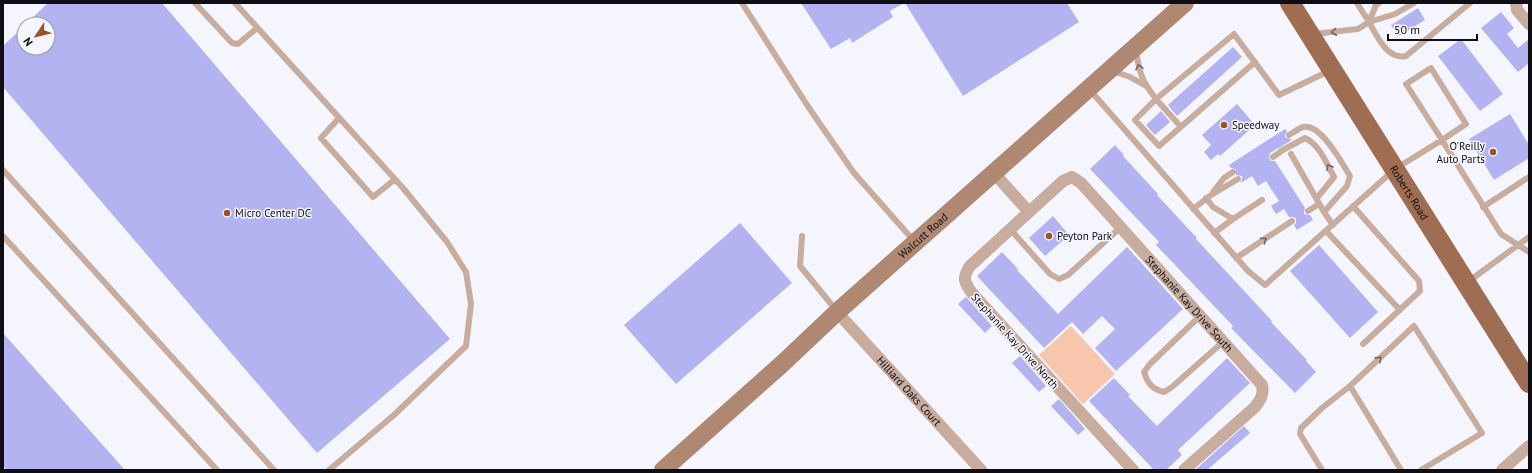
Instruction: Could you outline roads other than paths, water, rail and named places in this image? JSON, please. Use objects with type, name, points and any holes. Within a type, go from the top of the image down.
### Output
[{"type":"main road","name":"Roberts Road","points":[[1290,3],[1529,383]]},
{"type":"street","name":"Walcutt Road","points":[[663,470],[782,364],[915,242],[1185,3]]},
{"type":"street","points":[[1516,3],[1517,10],[1529,24]]},
{"type":"street","points":[[994,173],[1029,212]]},
{"type":"street","name":"Stephanie Kay Drive South","points":[[1029,212],[1063,181],[1072,177],[1081,183],[1262,385],[1262,397],[1256,407],[1184,470]]},
{"type":"street","name":"Stephanie Kay Drive North","points":[[1029,212],[970,266],[965,274],[966,284],[972,294],[1133,470]]},
{"type":"street","name":"Hilliard Oaks Court","points":[[837,312],[981,470]]},
{"type":"street","points":[[1502,470],[1529,446]]},
{"type":"lane","points":[[195,3],[232,43],[238,44],[257,28]]},
{"type":"lane","points":[[235,3],[394,180],[447,242],[466,272],[471,304],[466,346],[394,415],[328,470]]},
{"type":"lane","points":[[742,3],[809,108],[854,173],[915,242]]},
{"type":"lane","points":[[1357,3],[1388,51],[1400,57],[1406,56],[1470,3]]},
{"type":"lane","points":[[1369,22],[1376,5],[1379,3]]},
{"type":"lane","points":[[1310,34],[1358,29],[1369,22],[1394,14],[1414,3]]},
{"type":"lane","points":[[1255,62],[1159,146],[1135,120],[1156,99],[1234,34],[1255,62],[1279,95],[1332,70]]},
{"type":"lane","points":[[1136,47],[1138,70],[1146,86],[1181,127]]},
{"type":"lane","points":[[1089,89],[1236,258],[1248,271],[1265,285],[1395,169],[1442,140],[1466,124],[1431,68],[1406,84],[1442,140],[1483,207],[1501,234],[1529,252]]},
{"type":"lane","points":[[1111,70],[1130,77],[1146,86]]},
{"type":"lane","points":[[339,118],[321,138],[373,196],[394,180]]},
{"type":"lane","points":[[1289,135],[1304,127],[1311,127],[1326,138],[1350,176],[1347,186],[1324,212]]},
{"type":"lane","points":[[1273,157],[1305,138],[1310,140],[1322,154],[1334,177],[1318,201],[1308,211]]},
{"type":"lane","points":[[1291,154],[1333,225]]},
{"type":"lane","points":[[3,170],[274,470]]},
{"type":"lane","points":[[1209,196],[1224,178],[1233,172]]},
{"type":"lane","points":[[1483,207],[1529,177]]},
{"type":"lane","points":[[1193,209],[1209,196],[1238,179]]},
{"type":"lane","points":[[1209,196],[1213,207],[1233,219]]},
{"type":"lane","points":[[1214,233],[1262,200]]},
{"type":"lane","points":[[1353,206],[1419,281],[1420,291],[1363,344]]},
{"type":"lane","points":[[1236,258],[1292,221]]},
{"type":"lane","points":[[1010,229],[1050,274],[1059,279],[1068,275],[1121,227]]},
{"type":"lane","points":[[1326,231],[1400,310]]},
{"type":"lane","points":[[3,236],[217,470]]},
{"type":"lane","points":[[802,236],[800,266],[837,312]]},
{"type":"lane","points":[[1466,283],[1529,237]]},
{"type":"lane","points":[[1200,316],[1150,364],[1144,372],[1150,386],[1156,390],[1164,392],[1224,341]]},
{"type":"lane","points":[[1322,470],[1300,434],[1301,428],[1322,408],[1350,386],[1414,326],[1482,433],[1421,470]]},
{"type":"lane","points":[[1350,386],[1402,470]]},
{"type":"place","name":"Speedway","points":[[1224,125]]},
{"type":"place","name":"O'Reilly Auto Parts","points":[[1493,152]]},
{"type":"place","name":"Micro Center DC","points":[[227,213]]},
{"type":"place","name":"Peyton Park","points":[[1049,236]]}]
